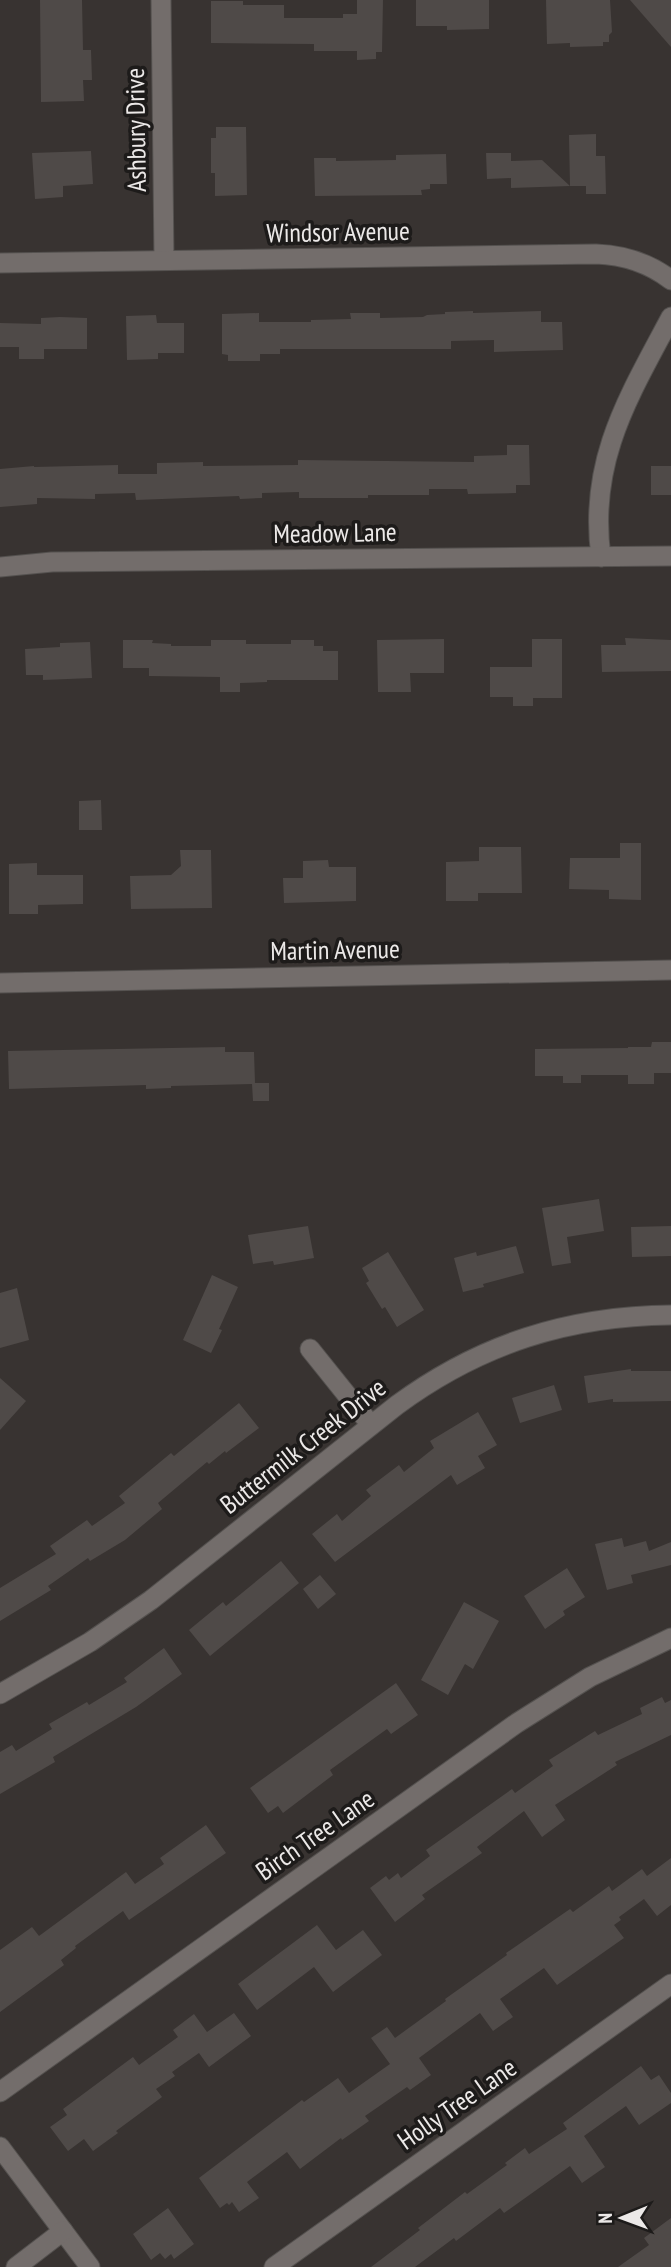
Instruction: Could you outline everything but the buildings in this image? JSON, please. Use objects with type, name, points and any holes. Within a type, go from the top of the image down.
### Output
[{"type":"street","name":"Ashbury Drive","points":[[161,0],[164,260]]},
{"type":"street","name":"Windsor Avenue","points":[[0,263],[596,254],[639,262],[671,280]]},
{"type":"street","points":[[601,557],[599,512],[607,455],[626,401],[671,317]]},
{"type":"street","name":"Meadow Lane","points":[[0,567],[51,562],[671,556]]},
{"type":"street","name":"Martin Avenue","points":[[0,983],[671,970]]},
{"type":"street","name":"Buttermilk Creek Drive","points":[[0,1694],[90,1642],[151,1600],[371,1425],[434,1379],[515,1340],[588,1321],[671,1315]]},
{"type":"street","points":[[310,1349],[371,1425]]},
{"type":"street","name":"Birch Tree Lane","points":[[0,2091],[526,1717],[590,1677],[671,1638]]},
{"type":"street","name":"Holly Tree Lane","points":[[274,2267],[671,1984]]},
{"type":"street","points":[[0,2147],[90,2267]]},
{"type":"street","points":[[16,2267],[63,2231]]}]
